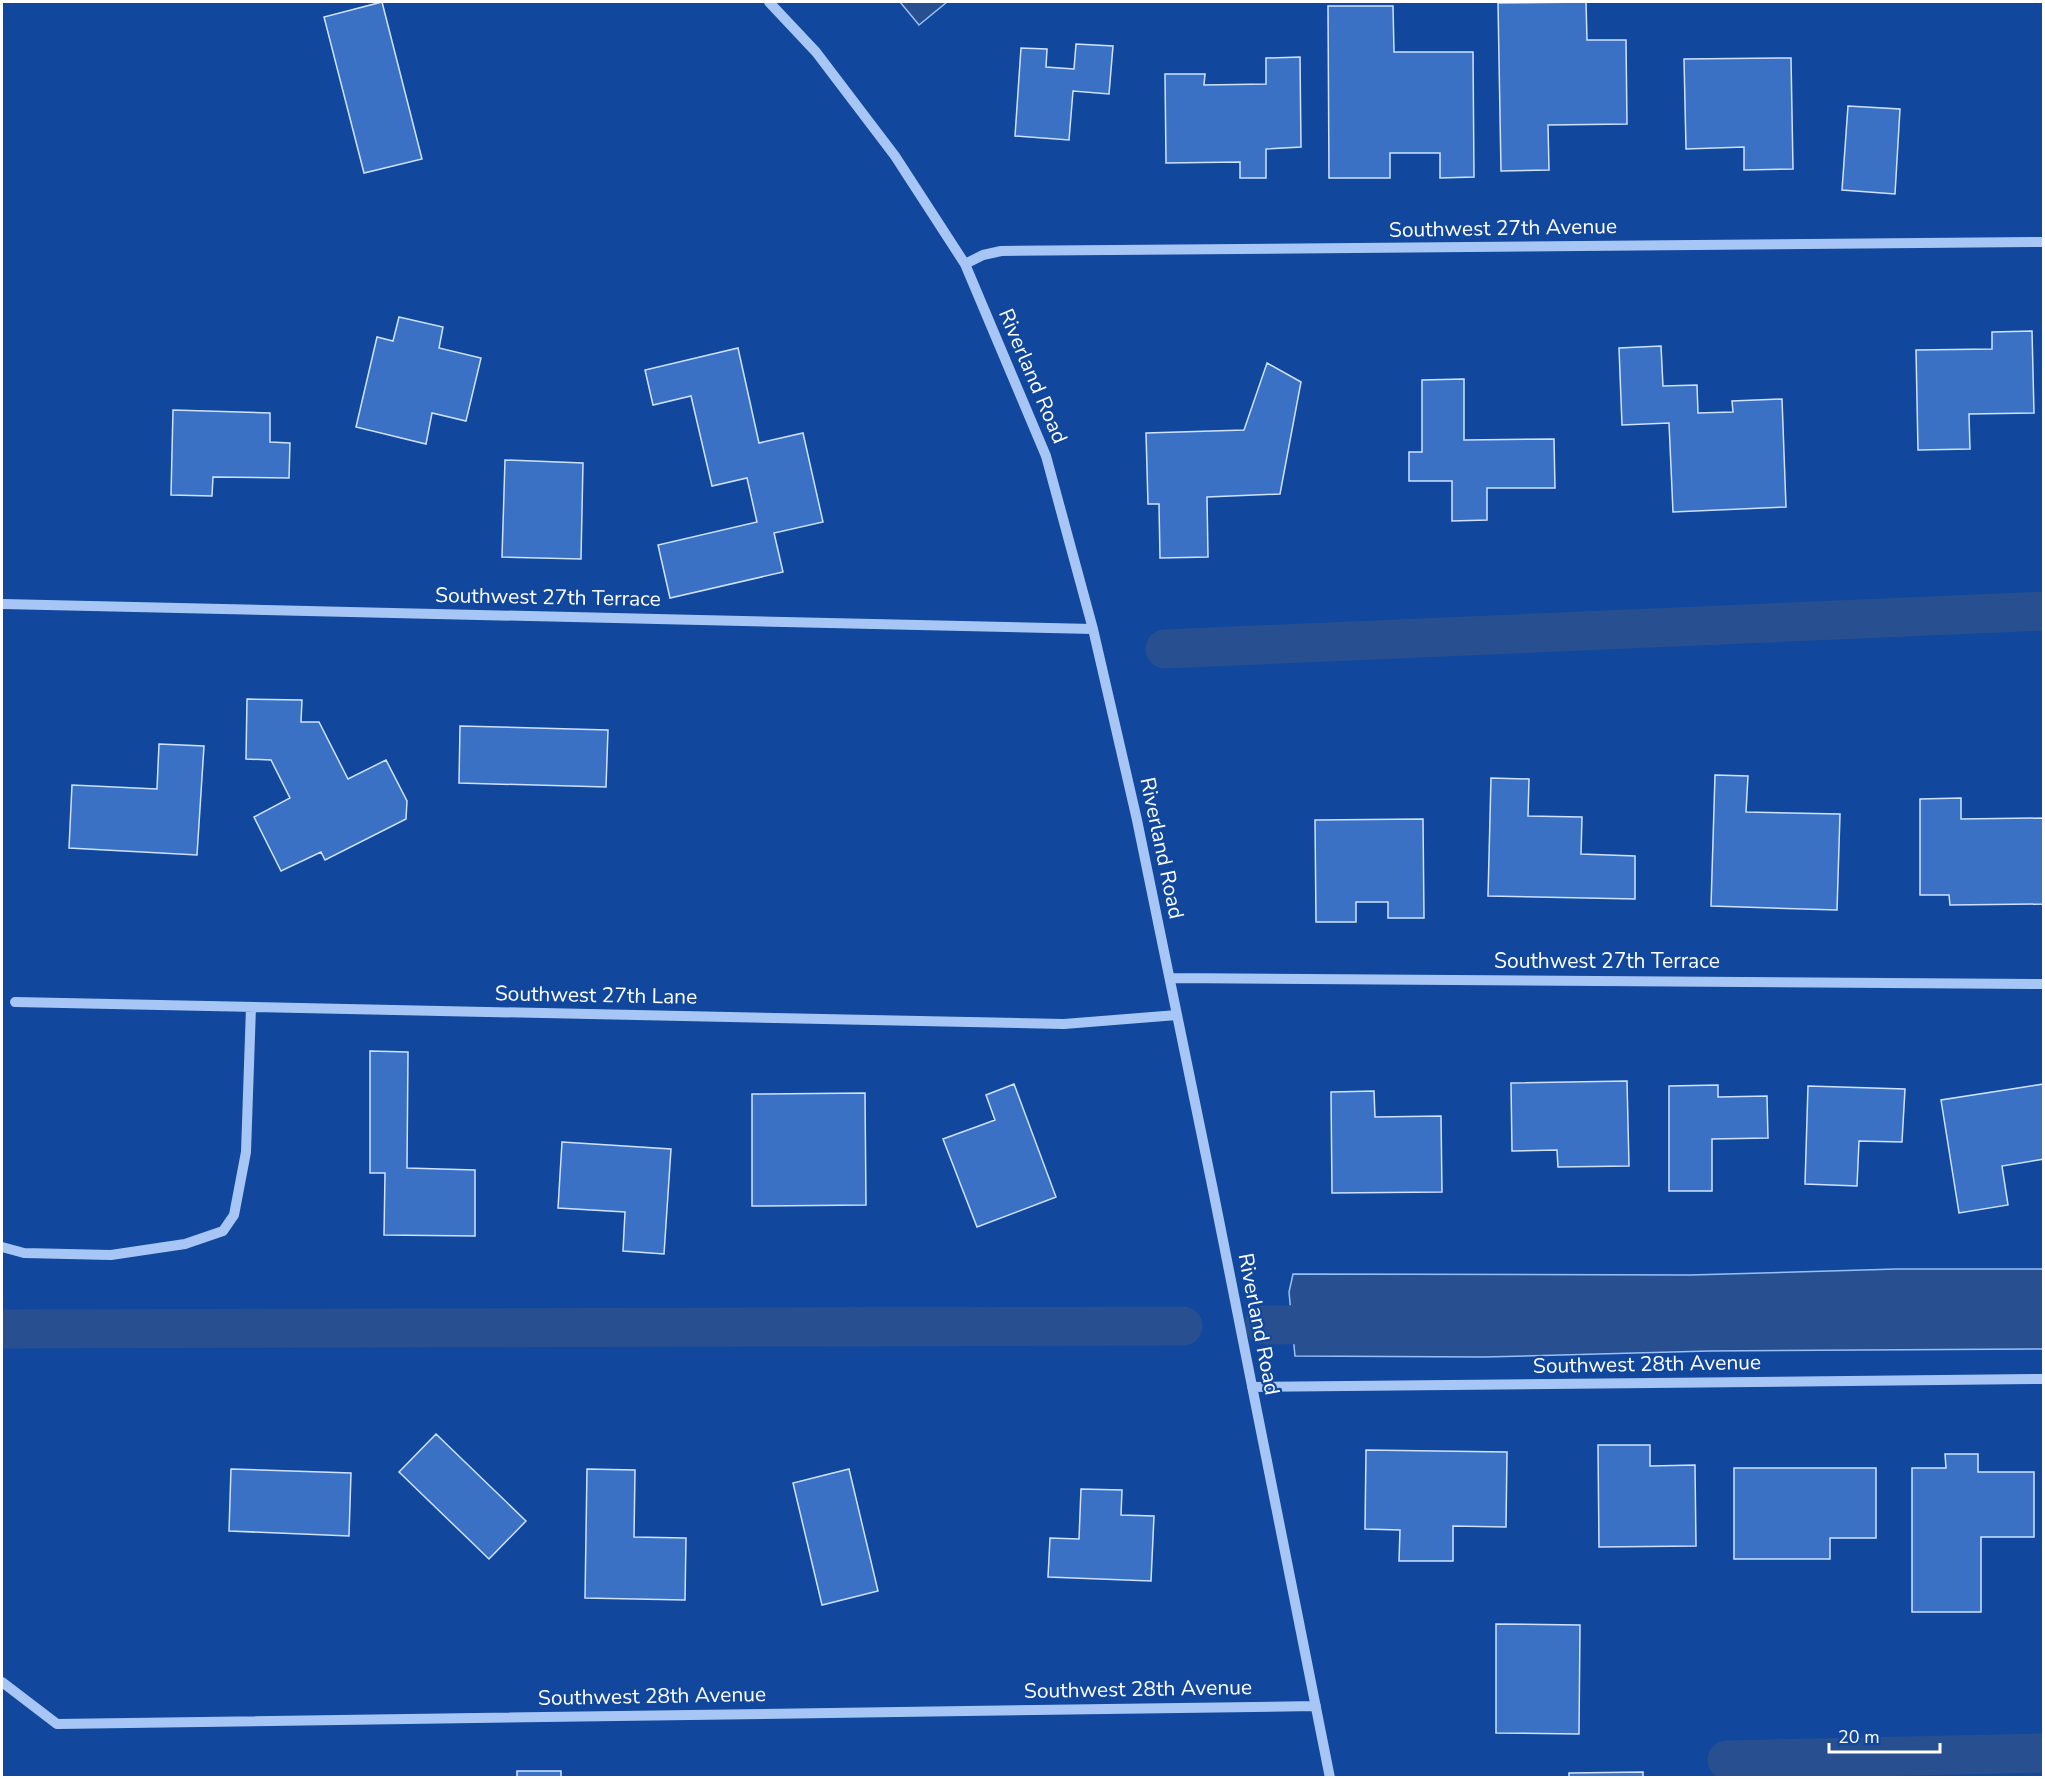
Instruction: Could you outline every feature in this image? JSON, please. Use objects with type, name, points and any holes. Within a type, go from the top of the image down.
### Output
[{"type":"street","name":"Riverland Road","points":[[769,2],[816,52],[895,156],[965,264],[1046,456],[1093,629],[1137,820],[1330,1778]]},
{"type":"street","name":"Southwest 27th Avenue","points":[[965,264],[983,255],[1001,251],[2043,242]]},
{"type":"street","name":"Southwest 27th Terrace","points":[[2,604],[1093,629]]},
{"type":"street","name":"Southwest 27th Terrace","points":[[1170,978],[2043,984]]},
{"type":"street","name":"Southwest 27th Lane","points":[[15,1002],[1064,1024],[1177,1015]]},
{"type":"street","points":[[2,1247],[24,1253],[111,1255],[185,1244],[223,1231],[234,1215],[246,1152],[250,1007]]},
{"type":"street","name":"Southwest 28th Avenue","points":[[1252,1387],[2043,1379]]},
{"type":"street","name":"Southwest 28th Avenue","points":[[2,1682],[57,1724],[1316,1706]]},
{"type":"water","points":[[900,2],[947,2],[919,25]]},
{"type":"water","points":[[1897,1269],[2043,1269],[2043,1349],[1709,1351],[1484,1357],[1295,1356],[1289,1292],[1293,1274],[1690,1275]]},
{"type":"building","points":[[382,2],[422,159],[364,173],[324,17]]},
{"type":"building","points":[[1586,2],[1587,40],[1626,40],[1627,124],[1548,125],[1549,170],[1501,171],[1498,3]]},
{"type":"building","points":[[1328,6],[1393,6],[1394,52],[1473,52],[1474,177],[1440,178],[1440,153],[1390,153],[1390,178],[1329,178]]},
{"type":"building","points":[[1076,44],[1113,46],[1109,94],[1073,91],[1069,140],[1015,136],[1021,48],[1047,49],[1046,67],[1074,69]]},
{"type":"building","points":[[1300,57],[1301,147],[1266,149],[1266,178],[1240,178],[1240,162],[1166,163],[1165,74],[1205,74],[1204,85],[1266,84],[1266,58]]},
{"type":"building","points":[[1791,58],[1793,169],[1744,170],[1744,147],[1686,149],[1684,59]]},
{"type":"building","points":[[1848,106],[1900,109],[1895,194],[1842,190]]},
{"type":"building","points":[[399,317],[443,327],[439,348],[481,358],[466,421],[432,413],[426,444],[356,427],[377,337],[393,341]]},
{"type":"building","points":[[2032,331],[2034,413],[1969,414],[1970,449],[1918,450],[1916,350],[1992,349],[1992,332]]},
{"type":"building","points":[[1661,346],[1663,386],[1697,385],[1698,413],[1733,412],[1732,401],[1782,399],[1786,507],[1673,512],[1669,423],[1622,425],[1619,348]]},
{"type":"building","points":[[738,348],[759,443],[803,433],[823,522],[774,533],[783,572],[670,598],[658,545],[757,522],[747,478],[712,486],[691,396],[653,405],[645,370]]},
{"type":"building","points":[[1267,363],[1301,382],[1280,494],[1207,497],[1208,557],[1160,558],[1159,504],[1148,504],[1146,433],[1244,430]]},
{"type":"building","points":[[1464,379],[1464,440],[1554,439],[1555,488],[1487,488],[1487,520],[1452,521],[1452,481],[1409,481],[1409,452],[1422,452],[1422,380]]},
{"type":"building","points":[[173,410],[270,413],[270,442],[290,443],[289,478],[213,477],[212,496],[171,495]]},
{"type":"building","points":[[505,460],[583,463],[581,559],[502,557]]},
{"type":"building","points":[[247,699],[302,700],[301,722],[319,722],[348,779],[386,760],[407,801],[406,819],[325,860],[321,852],[281,871],[254,817],[290,798],[271,760],[246,759]]},
{"type":"building","points":[[460,726],[608,730],[606,787],[459,783]]},
{"type":"building","points":[[159,744],[204,746],[197,855],[69,848],[72,785],[157,789]]},
{"type":"building","points":[[1715,775],[1748,776],[1746,812],[1840,814],[1837,910],[1711,906]]},
{"type":"building","points":[[1491,778],[1529,779],[1528,816],[1582,817],[1581,854],[1635,856],[1635,899],[1488,896]]},
{"type":"building","points":[[1961,798],[1961,819],[2044,818],[2044,904],[1950,905],[1949,895],[1920,895],[1920,799]]},
{"type":"building","points":[[1423,819],[1424,918],[1388,918],[1388,902],[1356,902],[1356,922],[1316,922],[1315,820]]},
{"type":"building","points":[[370,1051],[408,1052],[407,1168],[475,1170],[475,1236],[384,1235],[385,1173],[370,1173]]},
{"type":"building","points":[[1627,1081],[1629,1166],[1558,1167],[1557,1150],[1512,1151],[1511,1083]]},
{"type":"building","points":[[1014,1084],[1056,1197],[977,1227],[943,1139],[995,1120],[986,1095]]},
{"type":"building","points":[[2044,1084],[2044,1159],[2002,1166],[2008,1205],[1959,1213],[1941,1100]]},
{"type":"building","points":[[1718,1085],[1718,1097],[1767,1096],[1768,1138],[1712,1139],[1712,1191],[1669,1191],[1669,1086]]},
{"type":"building","points":[[1808,1086],[1905,1089],[1902,1142],[1859,1141],[1857,1186],[1805,1184]]},
{"type":"building","points":[[1374,1091],[1375,1117],[1441,1116],[1442,1192],[1332,1193],[1331,1092]]},
{"type":"building","points":[[865,1093],[866,1205],[752,1206],[752,1094]]},
{"type":"building","points":[[562,1142],[671,1149],[664,1254],[623,1251],[625,1212],[558,1208]]},
{"type":"building","points":[[436,1434],[526,1521],[489,1559],[399,1472]]},
{"type":"building","points":[[1598,1445],[1650,1445],[1650,1466],[1695,1465],[1696,1546],[1599,1547]]},
{"type":"building","points":[[1366,1450],[1507,1452],[1506,1527],[1453,1526],[1453,1561],[1399,1561],[1400,1530],[1365,1529]]},
{"type":"building","points":[[1945,1454],[1978,1454],[1978,1472],[2034,1472],[2034,1537],[1981,1537],[1981,1612],[1912,1612],[1912,1468],[1946,1468]]},
{"type":"building","points":[[1734,1468],[1876,1468],[1876,1538],[1830,1538],[1830,1559],[1734,1559]]},
{"type":"building","points":[[231,1469],[351,1473],[349,1536],[229,1531]]},
{"type":"building","points":[[587,1469],[635,1470],[634,1537],[686,1538],[685,1600],[585,1598]]},
{"type":"building","points":[[849,1469],[878,1591],[822,1605],[793,1483]]},
{"type":"building","points":[[1081,1489],[1122,1490],[1121,1515],[1154,1516],[1151,1581],[1048,1577],[1050,1538],[1079,1539]]},
{"type":"building","points":[[1496,1624],[1580,1625],[1579,1734],[1496,1733]]},
{"type":"building","points":[[517,1771],[561,1771],[561,1778],[517,1778]]},
{"type":"building","points":[[1643,1772],[1643,1778],[1569,1778],[1569,1773]]},
{"type":"waterway","points":[[1165,649],[2044,611]]},
{"type":"waterway","points":[[1264,1325],[1346,1324]]},
{"type":"waterway","points":[[2,1329],[1183,1326]]},
{"type":"waterway","points":[[1727,1760],[2044,1753]]}]
